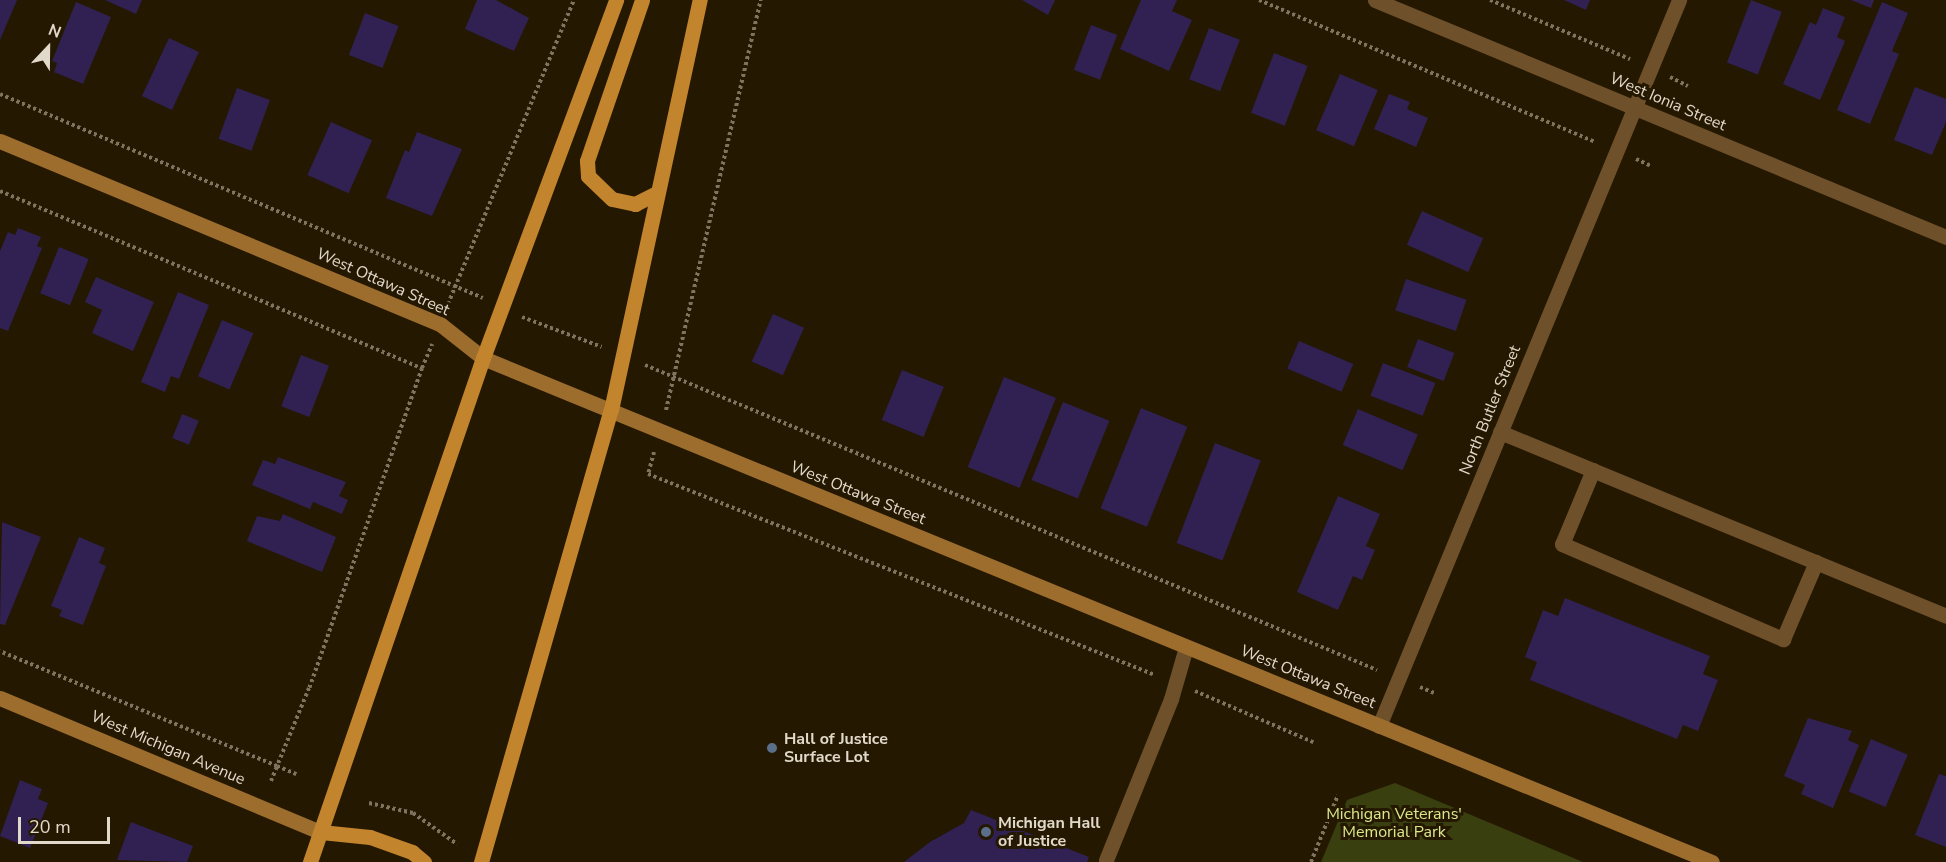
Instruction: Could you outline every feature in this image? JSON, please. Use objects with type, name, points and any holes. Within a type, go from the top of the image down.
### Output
[{"type":"main road","points":[[310,862],[483,358],[616,0]]},
{"type":"main road","points":[[642,0],[587,161],[588,176],[612,199],[635,204],[657,193]]},
{"type":"main road","points":[[481,862],[611,410],[700,0]]},
{"type":"main road","name":"West Ottawa Street","points":[[0,141],[440,324],[483,358],[1712,862]]},
{"type":"main road","name":"West Michigan Avenue","points":[[0,698],[321,832]]},
{"type":"main road","points":[[321,832],[370,837],[412,852],[424,862]]},
{"type":"street","name":"West Ionia Street","points":[[1376,0],[1946,237]]},
{"type":"street","name":"North Butler Street","points":[[1379,726],[1679,0]]},
{"type":"street","points":[[1500,432],[1946,616]]},
{"type":"street","points":[[1593,470],[1562,544],[1783,639],[1816,562]]},
{"type":"street","points":[[1106,860],[1176,683],[1186,647]]},
{"type":"path","points":[[0,94],[456,284],[574,0]]},
{"type":"path","points":[[762,0],[676,377],[1434,693]]},
{"type":"path","points":[[1258,0],[1652,166]]},
{"type":"path","points":[[1490,0],[1688,86]]},
{"type":"path","points":[[0,191],[422,368],[309,688],[271,781]]},
{"type":"path","points":[[543,328],[591,342]]},
{"type":"path","points":[[648,474],[1176,683],[1313,742]]},
{"type":"path","points":[[0,651],[296,774]]},
{"type":"path","points":[[1311,862],[1338,795]]},
{"type":"path","points":[[369,802],[413,813],[457,844]]},
{"type":"green space","name":"Michigan Veterans' Memorial Park","points":[[1395,783],[1583,862],[1321,862],[1347,800]]},
{"type":"building","points":[[0,0],[17,0],[0,40]]},
{"type":"building","points":[[105,0],[142,0],[136,14]]},
{"type":"building","points":[[477,0],[496,0],[529,18],[514,51],[465,29]]},
{"type":"building","points":[[1022,0],[1055,0],[1048,15]]},
{"type":"building","points":[[1141,0],[1177,0],[1172,11],[1192,20],[1169,71],[1120,49]]},
{"type":"building","points":[[1564,0],[1590,0],[1586,10]]},
{"type":"building","points":[[1751,0],[1782,12],[1758,74],[1727,63]]},
{"type":"building","points":[[1851,0],[1874,0],[1871,8]]},
{"type":"building","points":[[76,2],[111,17],[83,84],[54,72],[57,63],[52,61]]},
{"type":"building","points":[[1882,2],[1908,13],[1892,51],[1899,54],[1870,124],[1837,110]]},
{"type":"building","points":[[1823,8],[1845,17],[1837,37],[1845,41],[1820,100],[1783,84],[1810,22],[1816,25]]},
{"type":"building","points":[[365,13],[399,26],[382,68],[349,55]]},
{"type":"building","points":[[1091,25],[1117,35],[1100,80],[1074,70]]},
{"type":"building","points":[[1209,28],[1240,40],[1220,91],[1189,79]]},
{"type":"building","points":[[169,38],[199,52],[172,110],[142,96]]},
{"type":"building","points":[[1274,53],[1308,66],[1285,126],[1251,113]]},
{"type":"building","points":[[1340,74],[1378,90],[1354,146],[1316,130]]},
{"type":"building","points":[[1915,87],[1946,99],[1946,122],[1932,155],[1894,140]]},
{"type":"building","points":[[237,88],[270,100],[251,151],[219,139]]},
{"type":"building","points":[[1389,94],[1410,102],[1407,109],[1428,118],[1416,147],[1374,129]]},
{"type":"building","points":[[331,122],[372,140],[349,193],[307,175]]},
{"type":"building","points":[[417,132],[462,149],[432,216],[386,198],[405,150],[409,152]]},
{"type":"building","points":[[1422,211],[1483,238],[1468,272],[1407,245]]},
{"type":"building","points":[[18,228],[41,237],[37,246],[42,248],[8,331],[0,328],[0,251],[8,232],[15,235]]},
{"type":"building","points":[[59,247],[89,259],[70,305],[40,293]]},
{"type":"building","points":[[96,277],[154,302],[133,351],[92,333],[102,310],[85,302]]},
{"type":"building","points":[[1406,279],[1467,300],[1456,331],[1395,310]]},
{"type":"building","points":[[178,292],[209,305],[179,379],[171,376],[165,392],[141,382]]},
{"type":"building","points":[[773,314],[804,328],[783,375],[752,362]]},
{"type":"building","points":[[222,320],[253,333],[229,389],[198,376]]},
{"type":"building","points":[[1418,339],[1454,353],[1444,381],[1407,367]]},
{"type":"building","points":[[1299,341],[1353,364],[1342,392],[1287,369]]},
{"type":"building","points":[[301,355],[329,366],[309,417],[281,406]]},
{"type":"building","points":[[1383,363],[1435,383],[1423,416],[1370,396]]},
{"type":"building","points":[[902,370],[944,387],[923,437],[882,420]]},
{"type":"building","points":[[1004,377],[1056,398],[1020,488],[968,467]]},
{"type":"building","points":[[1063,402],[1109,421],[1078,499],[1032,480]]},
{"type":"building","points":[[1141,408],[1187,427],[1147,527],[1101,508]]},
{"type":"building","points":[[1358,409],[1418,434],[1403,470],[1343,445]]},
{"type":"building","points":[[182,414],[199,421],[189,445],[172,438]]},
{"type":"building","points":[[1215,443],[1261,461],[1222,560],[1177,543]]},
{"type":"building","points":[[278,457],[346,482],[339,496],[348,500],[342,514],[313,502],[310,509],[252,485],[263,460],[275,464]]},
{"type":"building","points":[[1338,496],[1380,514],[1366,546],[1375,550],[1362,580],[1353,576],[1338,610],[1297,592]]},
{"type":"building","points":[[283,514],[336,537],[322,572],[247,541],[257,516],[280,521]]},
{"type":"building","points":[[2,522],[41,537],[5,625],[0,624]]},
{"type":"building","points":[[79,537],[105,548],[99,563],[106,566],[83,625],[59,616],[62,610],[51,606]]},
{"type":"building","points":[[1565,598],[1710,656],[1703,674],[1718,680],[1698,731],[1683,725],[1677,739],[1530,680],[1537,662],[1525,657],[1543,610],[1558,616]]},
{"type":"building","points":[[1808,718],[1852,731],[1848,740],[1859,745],[1833,808],[1801,794],[1805,785],[1784,776]]},
{"type":"building","points":[[1871,739],[1908,755],[1886,807],[1849,791]]},
{"type":"building","points":[[1939,774],[1946,776],[1946,847],[1915,835]]},
{"type":"building","points":[[20,780],[42,789],[38,799],[48,803],[30,848],[0,836]]},
{"type":"building","name":"Michigan Hall of Justice","points":[[971,810],[1089,857],[1087,862],[904,862],[930,842],[964,823]]},
{"type":"building","points":[[131,822],[193,846],[187,862],[117,860]]},
{"type":"place","name":"Hall of Justice Surface Lot","points":[[772,748]]},
{"type":"place","name":"Michigan Hall of Justice","points":[[986,832]]}]
